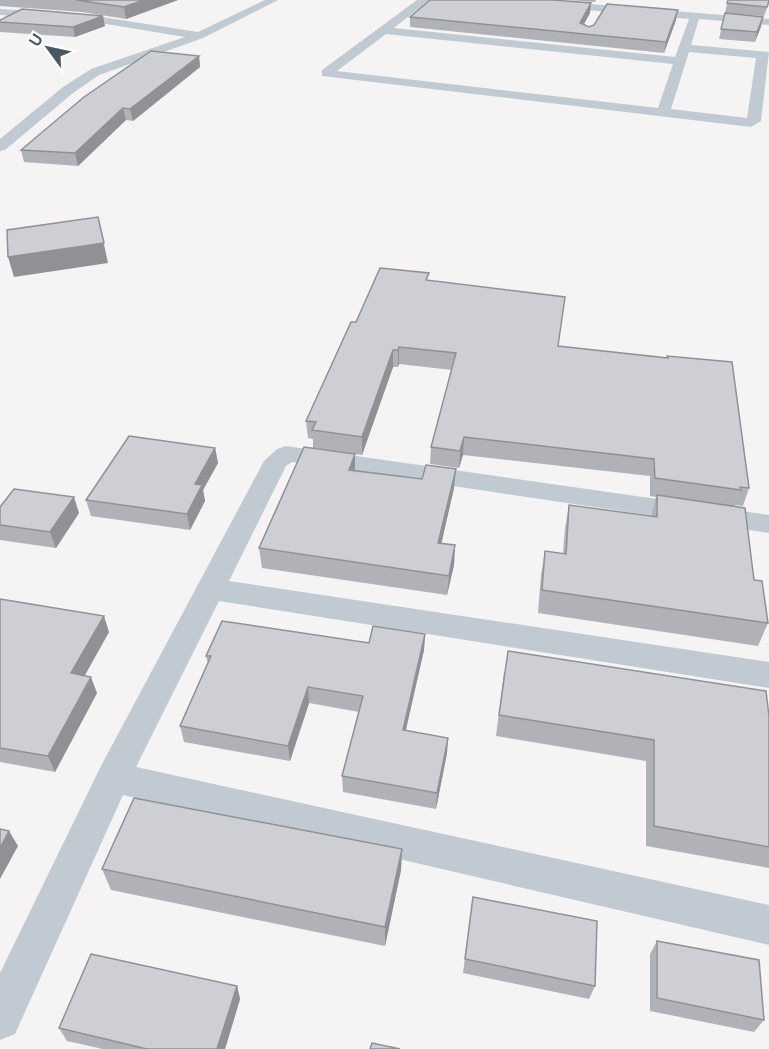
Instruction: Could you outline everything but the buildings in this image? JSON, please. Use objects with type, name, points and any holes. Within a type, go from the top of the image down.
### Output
[{"type":"street","points":[[0,147],[68,90],[95,72],[199,36],[273,0]]},
{"type":"street","points":[[424,0],[326,73],[751,123],[754,121],[763,95],[765,56],[685,48]]},
{"type":"street","points":[[504,0],[599,12],[769,22]]},
{"type":"street","points":[[0,12],[82,17],[199,36]]},
{"type":"street","points":[[663,112],[682,61],[695,16]]},
{"type":"street","points":[[382,30],[682,61]]},
{"type":"street","points":[[0,1018],[113,777],[276,460],[286,454],[769,524]]},
{"type":"street","points":[[210,590],[769,675]]},
{"type":"street","points":[[113,777],[769,925]]}]
